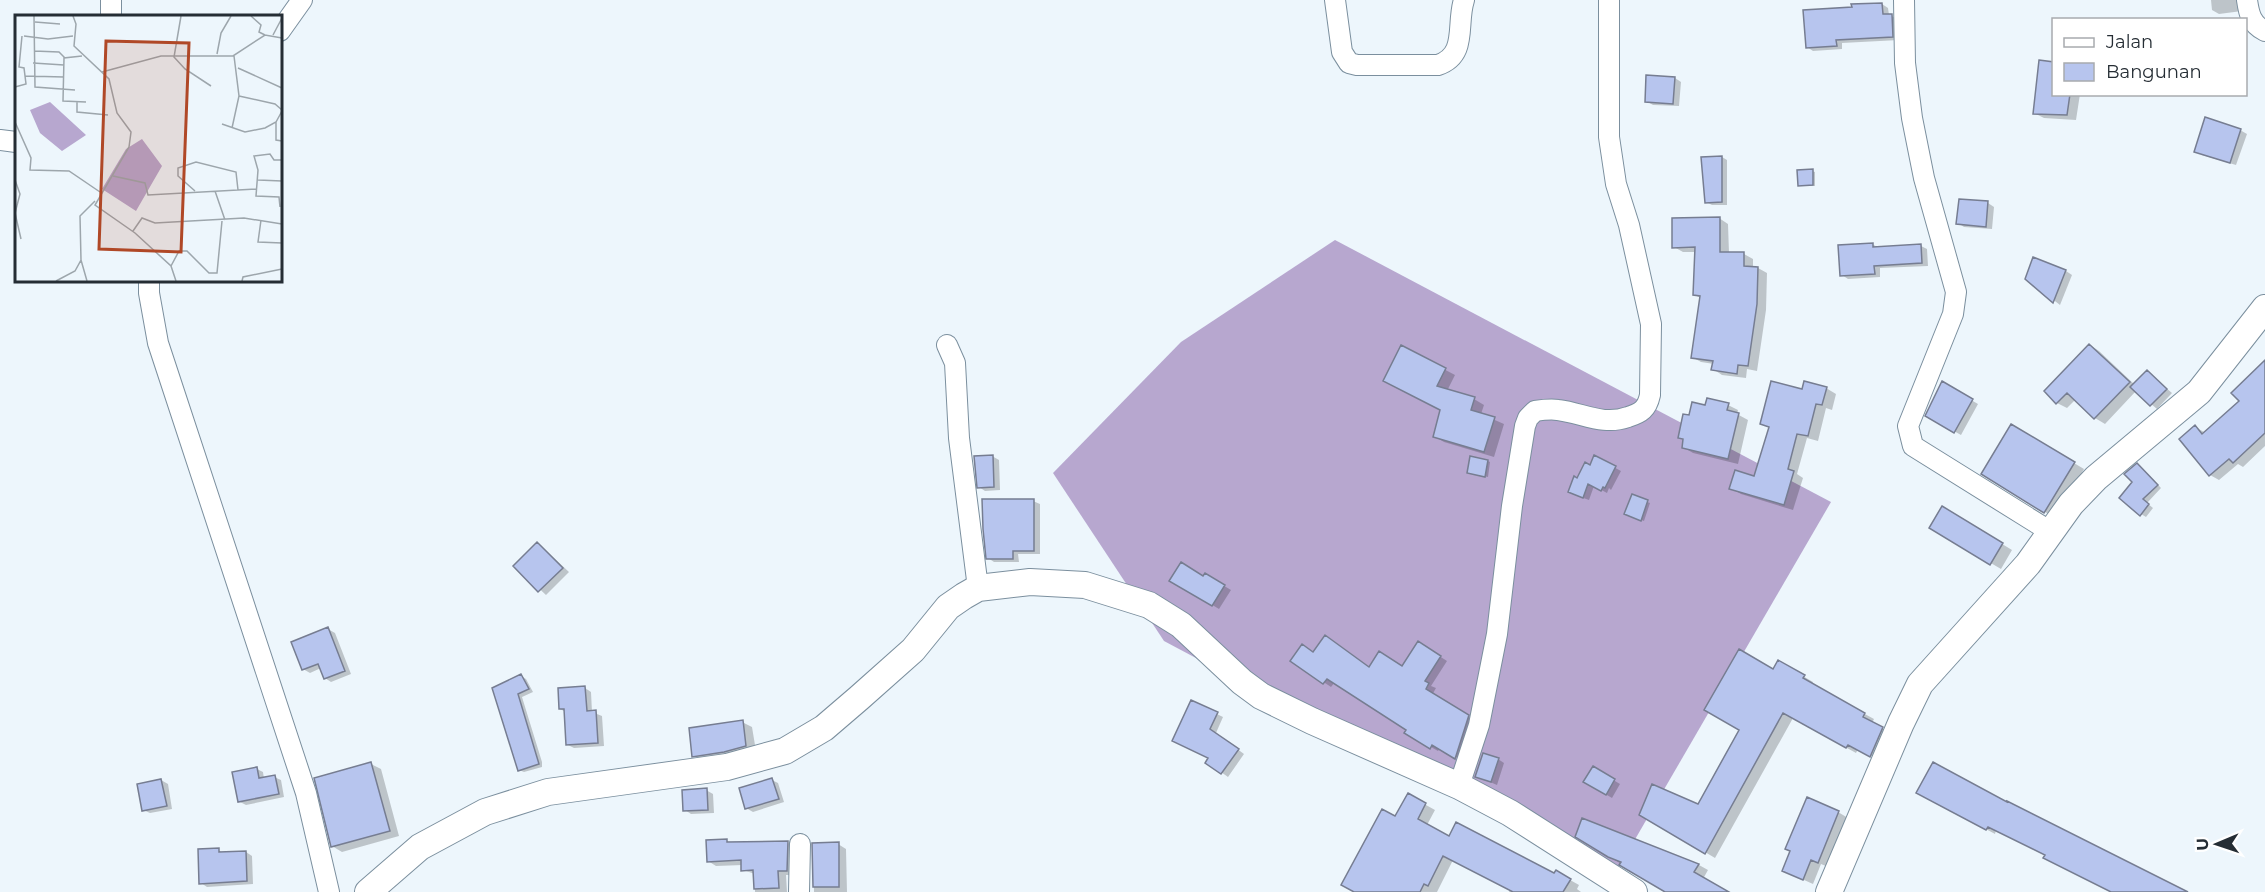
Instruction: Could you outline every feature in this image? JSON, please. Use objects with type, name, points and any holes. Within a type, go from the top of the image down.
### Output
[{"type":"main road","points":[[1829,892],[1920,684],[2028,564],[2071,504],[2096,478],[2199,392],[2265,308]]},
{"type":"main road","points":[[368,892],[420,848],[485,813],[548,792],[727,767],[785,751],[824,728],[850,706],[913,650],[948,607],[978,588],[1030,582],[1085,585],[1149,605],[1181,625],[1242,682],[1261,696],[1459,786],[1510,813],[1634,892]]},
{"type":"street","points":[[282,28],[302,0]]},
{"type":"street","points":[[1335,0],[1342,52],[1349,63],[1357,65],[1438,65],[1448,62],[1455,54],[1464,0]]},
{"type":"street","points":[[1459,786],[1479,725],[1497,634],[1524,426],[1534,411],[1551,410],[1599,420],[1619,421],[1641,413],[1648,405],[1650,396],[1651,324],[1629,225],[1616,184],[1609,137],[1609,0]]},
{"type":"street","points":[[1904,0],[1905,63],[1912,118],[1924,178],[1956,292],[1953,314],[1908,426],[1908,433],[1913,446],[2051,532]]},
{"type":"street","points":[[2247,0],[2250,18],[2265,32]]},
{"type":"street","points":[[0,140],[15,142]]},
{"type":"street","points":[[149,282],[158,343],[306,793],[329,892]]},
{"type":"street","points":[[947,345],[955,363],[959,438],[978,588]]},
{"type":"street","points":[[799,892],[801,844]]},
{"type":"shaded area","points":[[1335,240],[1831,502],[1612,879],[1164,641],[1053,473],[1181,342]]},
{"type":"building","points":[[1882,3],[1883,14],[1892,14],[1893,37],[1836,40],[1837,46],[1806,48],[1803,10]]},
{"type":"building","points":[[2039,60],[2052,62],[2052,96],[2070,96],[2067,115],[2033,114]]},
{"type":"building","points":[[1646,75],[1675,77],[1673,104],[1645,102]]},
{"type":"building","points":[[2205,117],[2241,129],[2230,163],[2194,152]]},
{"type":"building","points":[[1722,156],[1722,202],[1705,203],[1701,157]]},
{"type":"building","points":[[1813,169],[1813,185],[1798,186],[1797,170]]},
{"type":"building","points":[[1959,199],[1988,201],[1986,227],[1956,224]]},
{"type":"building","points":[[1720,217],[1720,252],[1744,252],[1744,266],[1758,267],[1757,304],[1748,366],[1738,365],[1737,374],[1711,370],[1713,361],[1691,358],[1700,296],[1693,295],[1695,247],[1672,248],[1672,218]]},
{"type":"building","points":[[1873,243],[1873,247],[1921,244],[1922,263],[1874,266],[1875,274],[1840,276],[1838,245]]},
{"type":"building","points":[[2033,257],[2066,270],[2053,303],[2025,279]]},
{"type":"building","points":[[2089,344],[2130,382],[2094,419],[2067,393],[2056,404],[2044,391]]},
{"type":"building","points":[[1401,345],[1446,368],[1437,386],[1475,397],[1471,410],[1495,417],[1484,452],[1433,437],[1440,410],[1383,381]]},
{"type":"building","points":[[2265,360],[2265,433],[2233,463],[2229,459],[2209,476],[2179,439],[2195,425],[2202,434],[2239,401],[2231,393]]},
{"type":"building","points":[[2147,370],[2167,389],[2150,406],[2130,387]]},
{"type":"building","points":[[1771,381],[1802,389],[1804,381],[1827,387],[1822,405],[1816,404],[1808,436],[1797,434],[1788,469],[1794,471],[1784,505],[1729,489],[1735,470],[1754,476],[1769,427],[1760,424]]},
{"type":"building","points":[[1942,381],[1973,399],[1954,433],[1925,416]]},
{"type":"building","points":[[1707,398],[1729,403],[1727,410],[1739,413],[1728,459],[1682,448],[1683,439],[1678,438],[1683,414],[1689,415],[1692,402],[1705,405]]},
{"type":"building","points":[[2011,424],[2075,462],[2044,513],[1981,474]]},
{"type":"building","points":[[993,455],[994,487],[977,488],[974,456]]},
{"type":"building","points":[[1594,455],[1616,466],[1605,488],[1603,487],[1601,491],[1588,484],[1583,498],[1568,492],[1574,476],[1577,478],[1585,462],[1590,465]]},
{"type":"building","points":[[1470,456],[1488,460],[1485,477],[1467,473]]},
{"type":"building","points":[[2137,463],[2158,485],[2143,499],[2149,504],[2140,516],[2119,498],[2132,482],[2124,474]]},
{"type":"building","points":[[1632,494],[1648,500],[1641,521],[1624,514]]},
{"type":"building","points":[[982,499],[1034,499],[1034,551],[1013,551],[1013,559],[986,559]]},
{"type":"building","points":[[1942,506],[2003,543],[1990,565],[1929,528]]},
{"type":"building","points":[[537,542],[563,568],[538,592],[513,566]]},
{"type":"building","points":[[1181,562],[1203,576],[1205,573],[1225,585],[1212,606],[1169,581]]},
{"type":"building","points":[[328,627],[345,671],[324,679],[318,664],[302,670],[291,642]]},
{"type":"building","points":[[1325,635],[1369,667],[1379,651],[1402,666],[1418,641],[1441,656],[1425,681],[1429,683],[1426,689],[1469,715],[1455,759],[1432,745],[1430,749],[1404,733],[1406,730],[1327,679],[1323,684],[1290,661],[1302,644],[1313,652]]},
{"type":"building","points":[[1739,649],[1773,669],[1778,660],[1805,675],[1803,678],[1865,713],[1863,717],[1883,727],[1870,757],[1848,745],[1846,748],[1783,713],[1705,854],[1639,815],[1652,784],[1698,804],[1739,730],[1704,710]]},
{"type":"building","points":[[521,674],[529,689],[518,694],[539,764],[518,771],[492,688]]},
{"type":"building","points":[[585,686],[587,711],[596,710],[598,743],[566,745],[564,709],[559,709],[558,688]]},
{"type":"building","points":[[1191,700],[1218,712],[1210,729],[1239,749],[1221,774],[1205,763],[1208,758],[1172,741]]},
{"type":"building","points":[[743,720],[746,746],[692,757],[689,728]]},
{"type":"building","points":[[1483,753],[1499,758],[1491,782],[1475,777]]},
{"type":"building","points":[[371,762],[390,831],[331,847],[314,778]]},
{"type":"building","points":[[1933,762],[2007,802],[2188,892],[2111,892],[2043,858],[2045,855],[1988,827],[1986,830],[1916,793]]},
{"type":"building","points":[[1593,766],[1615,779],[1606,795],[1583,782]]},
{"type":"building","points":[[257,767],[259,778],[275,775],[279,794],[238,802],[232,772]]},
{"type":"building","points":[[772,778],[779,799],[745,809],[739,788]]},
{"type":"building","points":[[161,779],[167,806],[142,811],[137,784]]},
{"type":"building","points":[[707,788],[708,810],[683,811],[682,790]]},
{"type":"building","points":[[1408,793],[1426,803],[1418,819],[1449,836],[1456,822],[1554,873],[1556,870],[1571,879],[1563,892],[1513,892],[1443,856],[1428,886],[1424,884],[1420,892],[1354,892],[1341,885],[1382,809],[1395,816]]},
{"type":"building","points":[[1807,797],[1839,811],[1818,863],[1811,860],[1803,880],[1782,871],[1790,851],[1785,849]]},
{"type":"building","points":[[1582,818],[1699,864],[1694,872],[1729,892],[1665,892],[1619,865],[1621,862],[1608,857],[1575,837]]},
{"type":"building","points":[[727,839],[727,842],[788,841],[787,871],[778,871],[779,888],[754,889],[753,870],[741,871],[741,860],[707,862],[706,840]]},
{"type":"building","points":[[839,842],[839,887],[813,887],[812,843]]},
{"type":"building","points":[[219,848],[219,852],[246,851],[247,881],[199,884],[198,849]]}]
